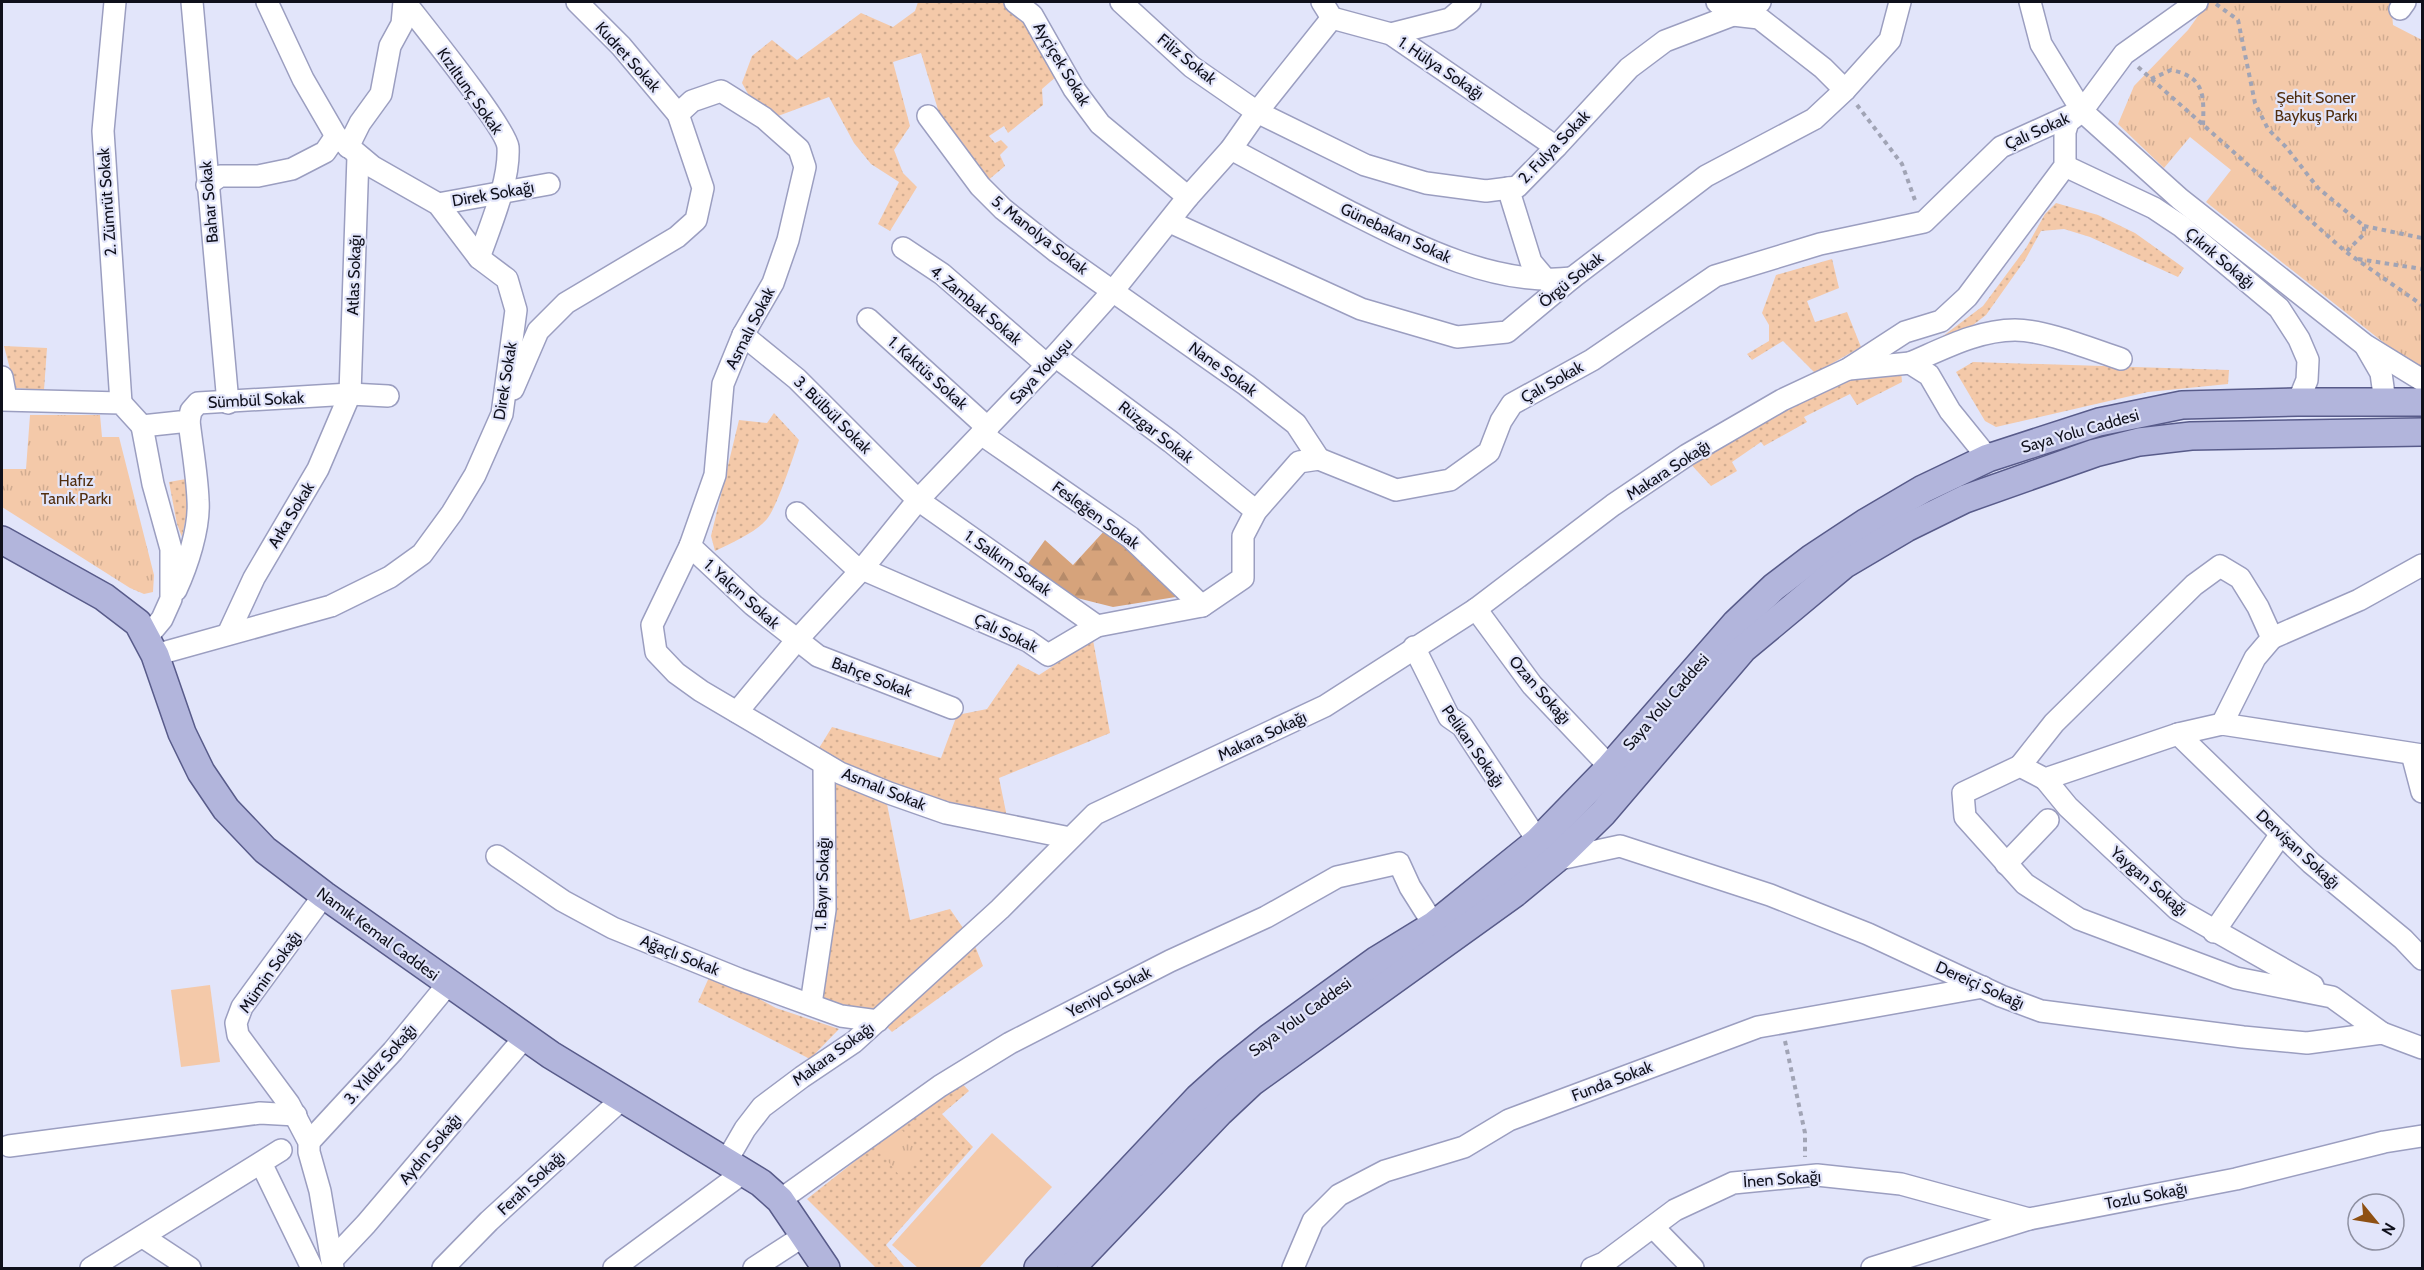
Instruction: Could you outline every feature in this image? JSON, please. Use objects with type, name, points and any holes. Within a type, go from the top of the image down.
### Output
[{"type":"main road","points":[[2344,434],[2379,420],[2385,402]]},
{"type":"main road","name":"Saya Yolu Caddesi","points":[[1071,1269],[1220,1112],[1252,1082],[1506,900],[1610,767],[1736,622],[1774,587],[1812,558],[1865,523],[1923,489],[1988,458],[2099,422],[2182,405],[2422,402]]},
{"type":"main road","name":"Saya Yolu Caddesi","points":[[1038,1269],[1190,1106],[1228,1071],[1269,1038],[1377,960],[1603,813],[1743,649],[1788,609],[1845,564],[1906,528],[1965,499],[2095,453],[2139,442],[2191,436],[2422,432]]},
{"type":"main road","points":[[1988,458],[2008,483]]},
{"type":"main road","name":"Namık Kemal Caddesi","points":[[6,548],[104,597],[138,623],[151,646],[185,741],[201,772],[226,809],[265,850],[324,895],[525,1038],[621,1100],[736,1166],[761,1183],[780,1200],[826,1269]]},
{"type":"main road","points":[[805,1236],[841,1269]]},
{"type":"street","name":"2. Zümrüt Sokak","points":[[115,2],[103,131],[121,403]]},
{"type":"street","name":"Bahar Sokak","points":[[192,2],[228,403]]},
{"type":"street","name":"Direk Sokak","points":[[151,646],[228,634],[331,606],[390,578],[422,554],[452,513],[475,475],[502,414],[516,310],[507,279],[479,258],[438,204],[373,166],[347,146],[303,79],[267,2]]},
{"type":"street","points":[[207,185],[220,176],[258,176],[292,169],[325,152],[347,146],[381,94],[390,46],[402,24],[405,2]]},
{"type":"street","name":"Kızıltunç Sokak","points":[[405,2],[490,115],[508,146],[502,194],[479,258]]},
{"type":"street","name":"Ayçiçek Sokak","points":[[1016,2],[1031,8],[1074,89],[1100,124],[1188,197]]},
{"type":"street","name":"Filiz Sokak","points":[[1121,2],[1192,67],[1257,112]]},
{"type":"street","points":[[1390,34],[1450,19],[1470,2]]},
{"type":"street","name":"2. Fulya Sokak","points":[[1257,112],[1365,165],[1426,183],[1486,191],[1516,187],[1629,68],[1665,41],[1725,8],[1760,2]]},
{"type":"street","name":"Örgü Sokak","points":[[1170,222],[1361,309],[1456,337],[1507,332],[1572,278],[1706,176],[1814,119],[1845,90],[1890,40],[1900,2]]},
{"type":"street","points":[[2030,2],[2041,44],[2082,111],[2180,199],[2365,345],[2422,380]]},
{"type":"street","points":[[1848,369],[1905,332],[1941,321],[1967,297],[2065,166],[2065,132],[2068,122],[2082,111],[2124,54],[2198,2]]},
{"type":"street","name":"Kudret Sokak","points":[[585,4],[678,114]]},
{"type":"street","points":[[1725,8],[1759,18],[1823,68],[1845,90]]},
{"type":"street","name":"Saya Yokuşu","points":[[737,712],[796,641],[863,568],[918,500],[985,431],[1113,291],[1188,197],[1231,149],[1327,10]]},
{"type":"street","name":"1. Hülya Sokağı","points":[[1327,10],[1390,34],[1556,147]]},
{"type":"street","name":"Asmalı Sokak","points":[[678,114],[692,101],[721,91],[764,118],[800,148],[805,167],[788,240],[773,283],[743,335],[723,384],[715,475],[690,546],[652,625],[656,652],[676,673],[701,692],[824,764],[889,793],[946,813],[1070,838]]},
{"type":"street","name":"Çalı Sokak","points":[[863,568],[1028,641],[1048,655],[1097,626],[1202,606],[1243,578],[1243,537],[1256,511],[1299,462],[1319,459],[1396,490],[1450,480],[1489,452],[1501,420],[1512,404],[1592,360],[1715,276],[1820,244],[1924,222],[2001,147],[2082,111]]},
{"type":"street","points":[[502,414],[538,331],[566,303],[676,237],[696,220],[703,188],[678,114]]},
{"type":"street","name":"5. Manolya Sokak","points":[[928,116],[980,186],[1003,209],[1057,252],[1113,291]]},
{"type":"street","name":"Atlas Sokağı","points":[[347,146],[350,394]]},
{"type":"street","name":"Günebakan Sokak","points":[[1231,149],[1391,233],[1463,265],[1547,281],[1572,278]]},
{"type":"street","name":"Çıkrık Sokağı","points":[[2065,166],[2154,208],[2181,226],[2279,308],[2299,339],[2308,360],[2307,380],[2298,402]]},
{"type":"street","name":"Direk Sokağı","points":[[438,204],[549,184]]},
{"type":"street","points":[[1508,188],[1531,262],[1547,281]]},
{"type":"street","name":"4. Zambak Sokak","points":[[903,248],[942,274],[1051,360]]},
{"type":"street","name":"Nane Sokak","points":[[1113,291],[1296,424],[1319,459]]},
{"type":"street","name":"1. Kaktüs Sokak","points":[[868,319],[985,431]]},
{"type":"street","points":[[1848,369],[1910,363],[1987,333],[2015,330],[2050,337],[2121,359]]},
{"type":"street","name":"3. Bülbül Sokak","points":[[743,335],[797,379],[918,500]]},
{"type":"street","points":[[2365,345],[2380,373],[2385,402]]},
{"type":"street","name":"Rüzgar Sokak","points":[[1051,360],[1171,442],[1256,511]]},
{"type":"street","points":[[1910,363],[1929,375],[1950,411],[1988,458]]},
{"type":"street","name":"Makara Sokağı","points":[[614,1269],[736,1166],[745,1129],[762,1107],[854,1042],[878,1021],[1000,909],[1095,814],[1325,706],[1476,609],[1613,505],[1687,455],[1782,400],[1848,369]]},
{"type":"street","points":[[2,377],[4,399],[121,403],[142,426],[153,484],[171,549],[171,599]]},
{"type":"street","name":"Sümbül Sokak","points":[[142,426],[189,421],[191,411],[198,403],[350,394],[388,396]]},
{"type":"street","name":"Arka Sokak","points":[[228,634],[254,578],[318,469],[350,394]]},
{"type":"street","points":[[151,646],[185,571],[193,540],[199,503],[189,421]]},
{"type":"street","name":"Fesleğen Sokak","points":[[985,431],[1130,537],[1202,606]]},
{"type":"street","name":"1. Salkım Sokak","points":[[918,500],[1097,626]]},
{"type":"street","points":[[797,513],[853,565],[863,568]]},
{"type":"street","name":"1. Yalçın Sokak","points":[[690,546],[796,641]]},
{"type":"street","points":[[2222,724],[2255,658],[2272,638],[2359,600],[2422,565]]},
{"type":"street","points":[[2272,638],[2258,607],[2240,578],[2220,566],[2194,585],[2054,723],[2020,766],[1963,794],[1965,817],[2025,884],[2079,919],[2236,978],[2332,997]]},
{"type":"street","name":"Ozan Sokağı","points":[[1476,609],[1532,685],[1610,767]]},
{"type":"street","name":"Bahçe Sokak","points":[[796,641],[818,656],[952,708]]},
{"type":"street","name":"Pelikan Sokağı","points":[[1414,647],[1449,717],[1462,726],[1547,850]]},
{"type":"street","points":[[2020,766],[2045,779],[2178,734],[2222,724],[2417,754],[2422,792]]},
{"type":"street","name":"Dervişan Sokağı","points":[[2178,734],[2311,863],[2403,939],[2422,959]]},
{"type":"street","name":"1. Bayır Sokağı","points":[[811,1004],[825,910],[824,764]]},
{"type":"street","name":"Yaygan Sokağı","points":[[2045,779],[2068,807],[2177,909],[2332,997],[2382,1033]]},
{"type":"street","points":[[2006,864],[2048,819]]},
{"type":"street","points":[[2214,932],[2281,834]]},
{"type":"street","name":"Dereiçi Sokağı","points":[[1547,850],[1620,846],[1770,895],[1868,934],[2001,996],[2041,1011],[2243,1037],[2307,1042],[2382,1033],[2422,1048]]},
{"type":"street","name":"Ağaçlı Sokak","points":[[496,856],[563,901],[613,928],[740,979],[841,1016],[878,1021]]},
{"type":"street","name":"Yeniyol Sokak","points":[[780,1200],[940,1086],[1010,1043],[1170,961],[1266,917],[1337,877],[1399,863],[1410,887],[1434,925]]},
{"type":"street","name":"Mümin Sokağı","points":[[324,895],[242,1007],[236,1023],[238,1035],[272,1078],[296,1115],[309,1142],[309,1152],[320,1191],[333,1264]]},
{"type":"street","name":"3. Yıldız Sokağı","points":[[309,1142],[393,1051],[448,984]]},
{"type":"street","name":"Funda Sokak","points":[[1293,1269],[1313,1221],[1339,1195],[1385,1171],[1464,1147],[1509,1120],[1758,1027],[1781,1025],[1983,987]]},
{"type":"street","name":"Aydın Sokağı","points":[[333,1264],[525,1038]]},
{"type":"street","name":"Ferah Sokağı","points":[[443,1269],[489,1221],[621,1100]]},
{"type":"street","points":[[9,1146],[260,1113],[296,1115]]},
{"type":"street","name":"Tozlu Sokağı","points":[[1872,1269],[2029,1219],[2236,1179],[2384,1142],[2422,1136]]},
{"type":"street","points":[[91,1269],[281,1150]]},
{"type":"street","points":[[261,1163],[312,1269]]},
{"type":"street","name":"İnen Sokağı","points":[[1592,1269],[1605,1263],[1676,1210],[1733,1183],[1817,1175],[1901,1184],[2029,1219]]},
{"type":"street","points":[[1654,1228],[1693,1269]]},
{"type":"street","points":[[754,1269],[805,1236]]},
{"type":"street","points":[[143,1237],[189,1269]]},
{"type":"path","points":[[2212,2],[2238,20],[2255,103],[2268,129],[2286,147],[2319,188],[2364,226],[2422,238]]},
{"type":"path","points":[[2124,54],[2346,252],[2422,305]]},
{"type":"path","points":[[2151,79],[2171,70],[2192,76],[2198,83],[2202,95],[2203,126]]},
{"type":"path","points":[[1845,90],[1902,164],[1909,190],[1924,222]]},
{"type":"path","points":[[2346,252],[2364,234],[2364,226]]},
{"type":"path","points":[[2356,259],[2422,269]]},
{"type":"path","points":[[1781,1025],[1805,1132],[1805,1176]]},
{"type":"green space","points":[[918,2],[1004,2],[1023,14],[1030,35],[1058,75],[1042,89],[1043,105],[1008,133],[1004,126],[989,136],[995,143],[1001,140],[1008,147],[1000,155],[1005,166],[986,182],[942,123],[921,53],[893,62],[910,126],[894,150],[903,173],[917,187],[890,231],[878,224],[899,182],[871,164],[854,143],[829,97],[778,116],[756,108],[742,83],[752,56],[772,40],[797,60],[861,13],[893,27],[915,11]]},
{"type":"green space","name":"Şehit Soner Baykuş Parkı","points":[[2208,2],[2391,2],[2393,25],[2422,40],[2422,373],[2206,202],[2231,170],[2190,137],[2164,168],[2118,124],[2134,86],[2188,30]]},
{"type":"green space","points":[[2056,203],[2098,215],[2135,233],[2184,268],[2178,277],[2090,237],[2064,229],[2041,231],[2025,260],[1986,315],[1951,342],[1939,339],[1983,306],[2026,248],[2045,214]]},
{"type":"green space","points":[[1832,259],[1839,288],[1807,301],[1815,322],[1847,312],[1861,347],[1815,373],[1783,341],[1752,360],[1747,354],[1769,341],[1769,325],[1762,313],[1776,275]]},
{"type":"green space","points":[[4,346],[47,348],[44,390],[15,388]]},
{"type":"green space","points":[[1973,362],[2229,370],[2228,384],[2148,392],[1996,427],[1985,421],[1956,372]]},
{"type":"green space","points":[[1901,371],[1902,382],[1857,405],[1850,394],[1804,417],[1807,422],[1764,446],[1761,442],[1732,462],[1737,471],[1711,486],[1686,459],[1826,382]]},
{"type":"green space","points":[[774,413],[799,440],[776,503],[767,519],[756,529],[715,551],[711,536],[739,420],[767,423]]},
{"type":"green space","name":"Hafız Tanık Parkı","points":[[30,415],[100,415],[102,437],[119,437],[154,575],[153,592],[144,594],[130,588],[2,507],[2,469],[26,469]]},
{"type":"green space","points":[[186,479],[187,512],[182,537],[177,524],[169,482]]},
{"type":"green space","points":[[1106,529],[1182,596],[1113,607],[1057,593],[1027,565],[1045,540],[1073,565]]},
{"type":"green space","points":[[1093,640],[1110,733],[999,778],[1007,817],[949,805],[816,753],[832,727],[941,758],[957,715],[987,709],[1018,664],[1039,675]]},
{"type":"green space","points":[[829,775],[887,804],[910,920],[950,909],[963,928],[872,1012],[816,998]]},
{"type":"green space","points":[[973,941],[983,966],[892,1032],[883,1023]]},
{"type":"green space","points":[[711,973],[776,1008],[839,1029],[810,1059],[698,1002]]},
{"type":"green space","points":[[210,985],[220,1062],[181,1067],[171,990]]},
{"type":"green space","points":[[960,1081],[969,1091],[942,1114],[973,1147],[886,1245],[905,1268],[876,1268],[807,1199]]},
{"type":"green space","points":[[902,1130],[922,1155],[899,1175],[878,1149]]},
{"type":"green space","points":[[992,1133],[1052,1187],[979,1268],[918,1268],[892,1245]]}]
